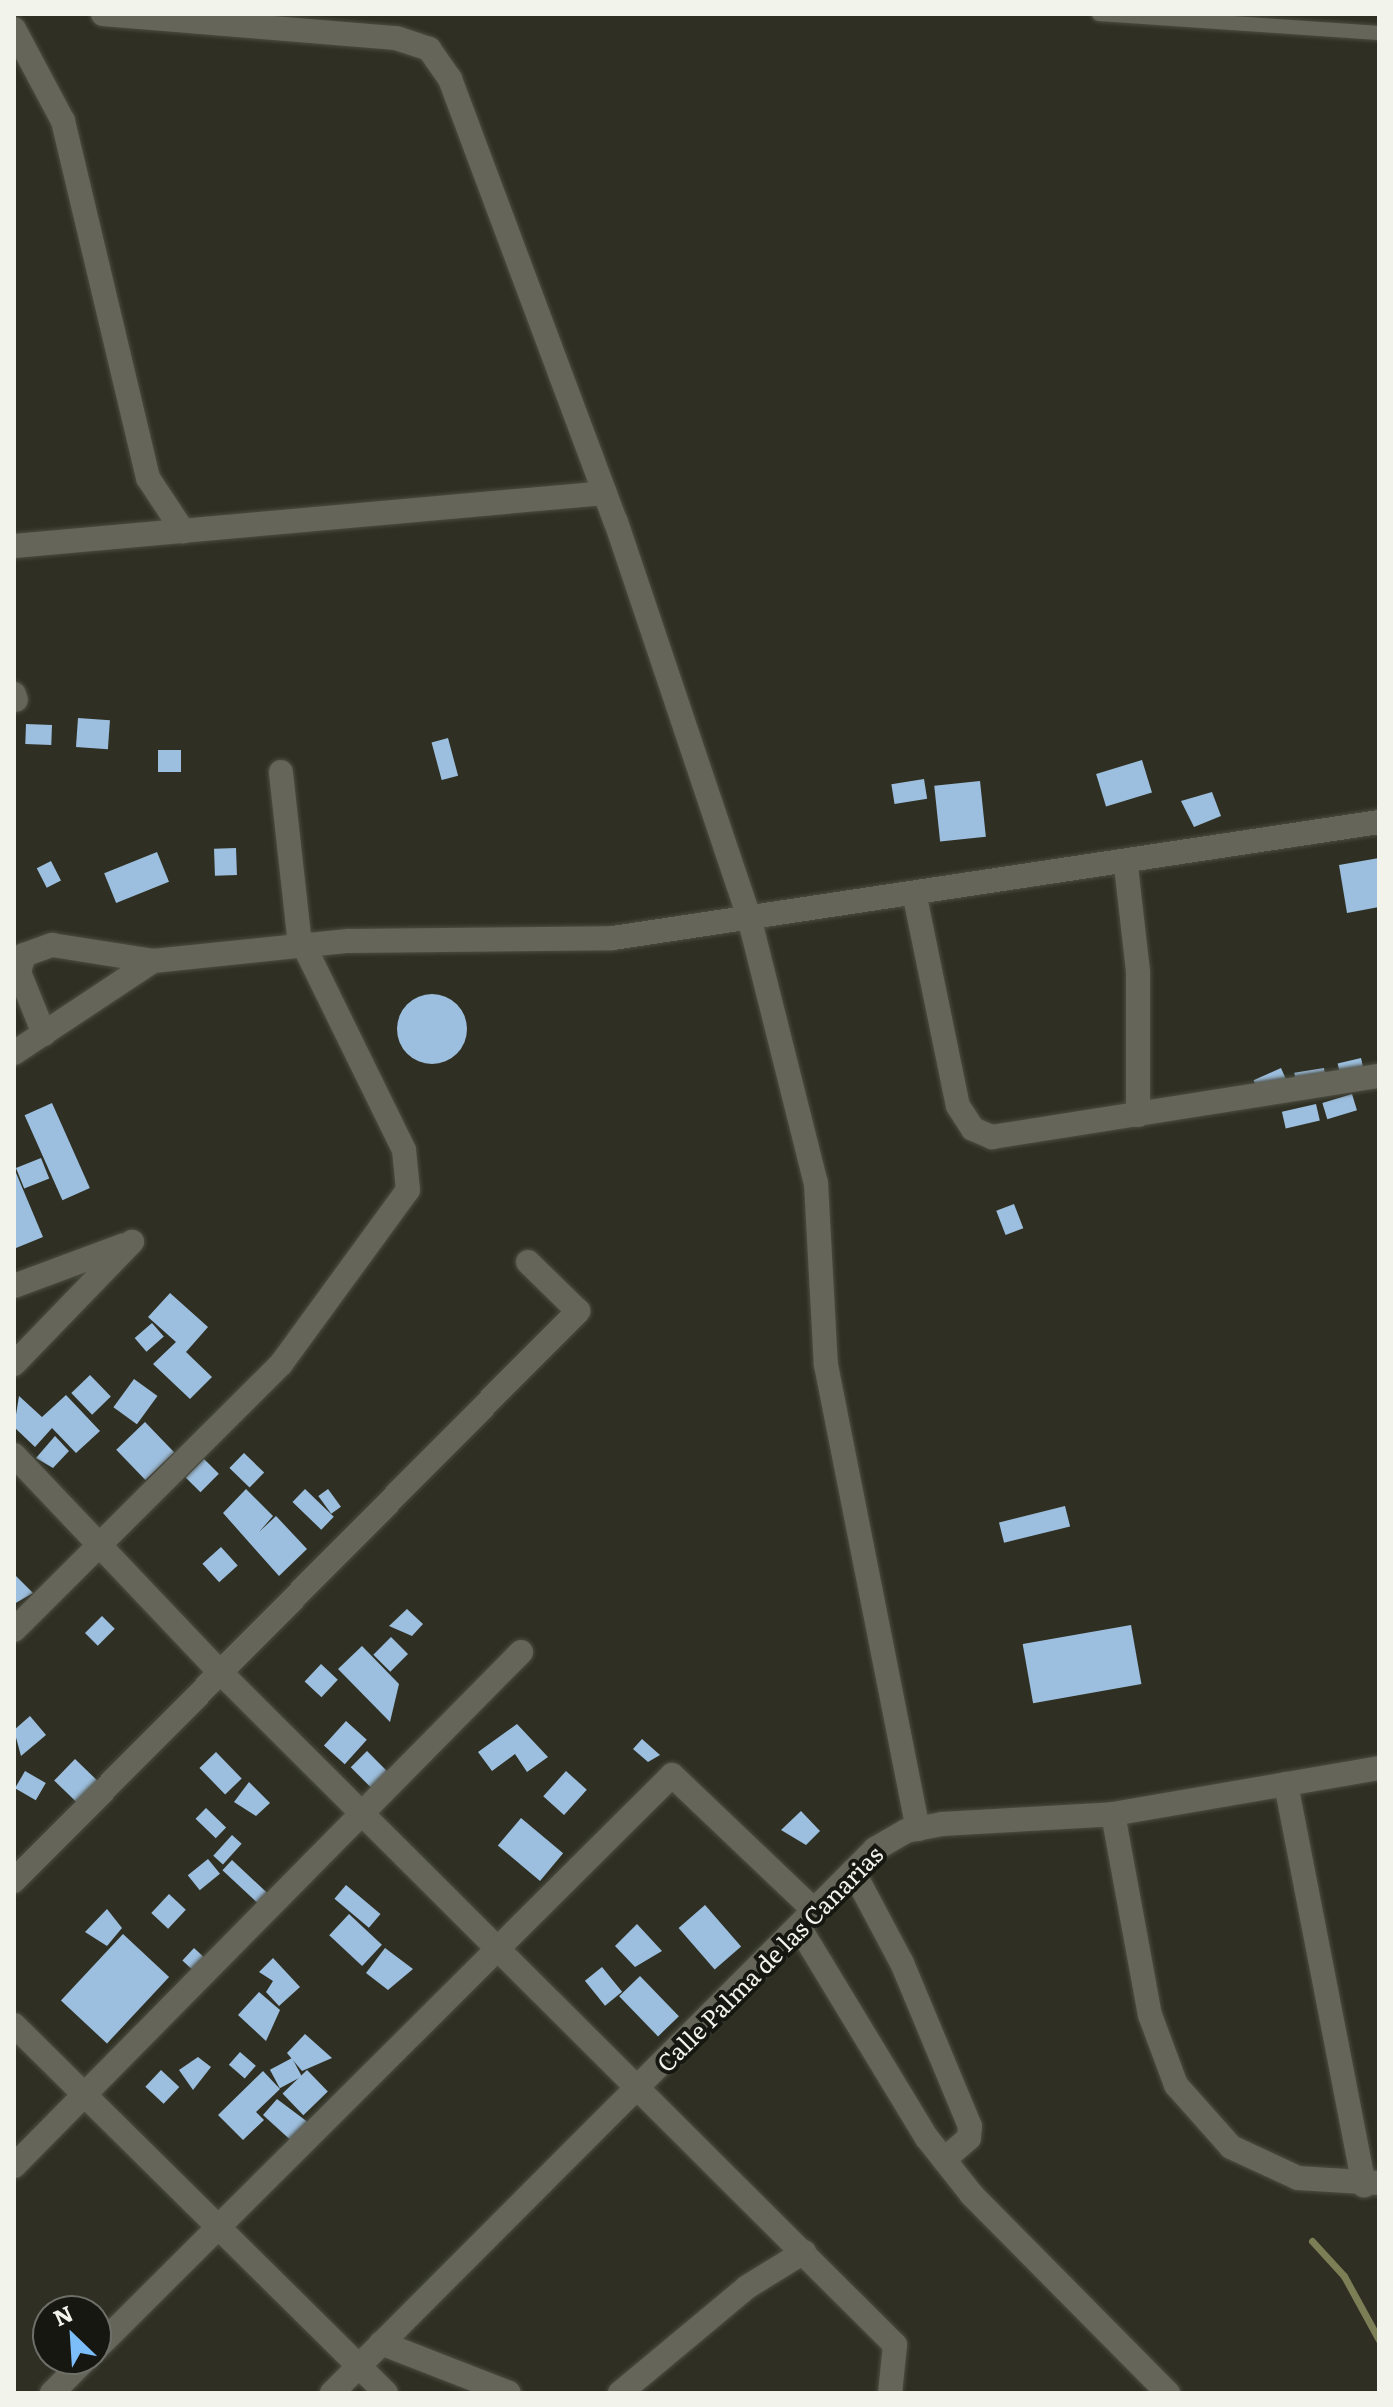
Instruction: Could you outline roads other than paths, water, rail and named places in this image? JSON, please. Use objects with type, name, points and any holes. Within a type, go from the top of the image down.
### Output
[{"type":"street","points":[[103,14],[396,38],[429,49],[450,79],[605,493],[750,921],[816,1183],[826,1365],[918,1829]]},
{"type":"street","points":[[14,29],[63,121],[148,478],[183,531]]},
{"type":"street","points":[[14,546],[605,493]]},
{"type":"street","points":[[14,1630],[281,1364],[408,1190],[404,1150],[303,944],[281,772]]},
{"type":"street","points":[[44,1034],[19,972],[24,955],[52,945],[153,961],[303,944],[569,943],[750,921],[1126,866],[1379,822]]},
{"type":"street","points":[[1126,866],[1139,985],[1138,1115]]},
{"type":"street","points":[[915,897],[958,1106],[973,1129],[992,1137],[1379,1076]]},
{"type":"street","points":[[14,1053],[153,961]]},
{"type":"street","points":[[14,1286],[132,1242],[14,1364]]},
{"type":"street","points":[[14,1881],[578,1311],[528,1262]]},
{"type":"street","points":[[14,1455],[220,1672],[895,2345],[890,2393]]},
{"type":"street","points":[[14,2166],[521,1652]]},
{"type":"street","name":"Calle Palma de las Canarias","points":[[332,2393],[875,1849],[918,1829],[1113,1814],[1379,1768]]},
{"type":"street","points":[[112,2333],[672,1775],[807,1919],[944,2160],[1168,2393]]},
{"type":"street","points":[[1113,1814],[1150,2015],[1176,2085],[1231,2147],[1298,2178],[1372,2185],[1286,1784]]},
{"type":"street","points":[[853,1871],[902,1963],[970,2126],[969,2138],[944,2160]]},
{"type":"street","points":[[14,2025],[386,2393]]},
{"type":"street","points":[[620,2393],[747,2287],[804,2252]]},
{"type":"street","points":[[381,2343],[509,2393]]},
{"type":"street","points":[[52,2393],[70,2375]]},
{"type":"lane","points":[[1099,14],[1379,33]]},
{"type":"waterway","points":[[1312,2241],[1344,2276],[1379,2340]]}]
